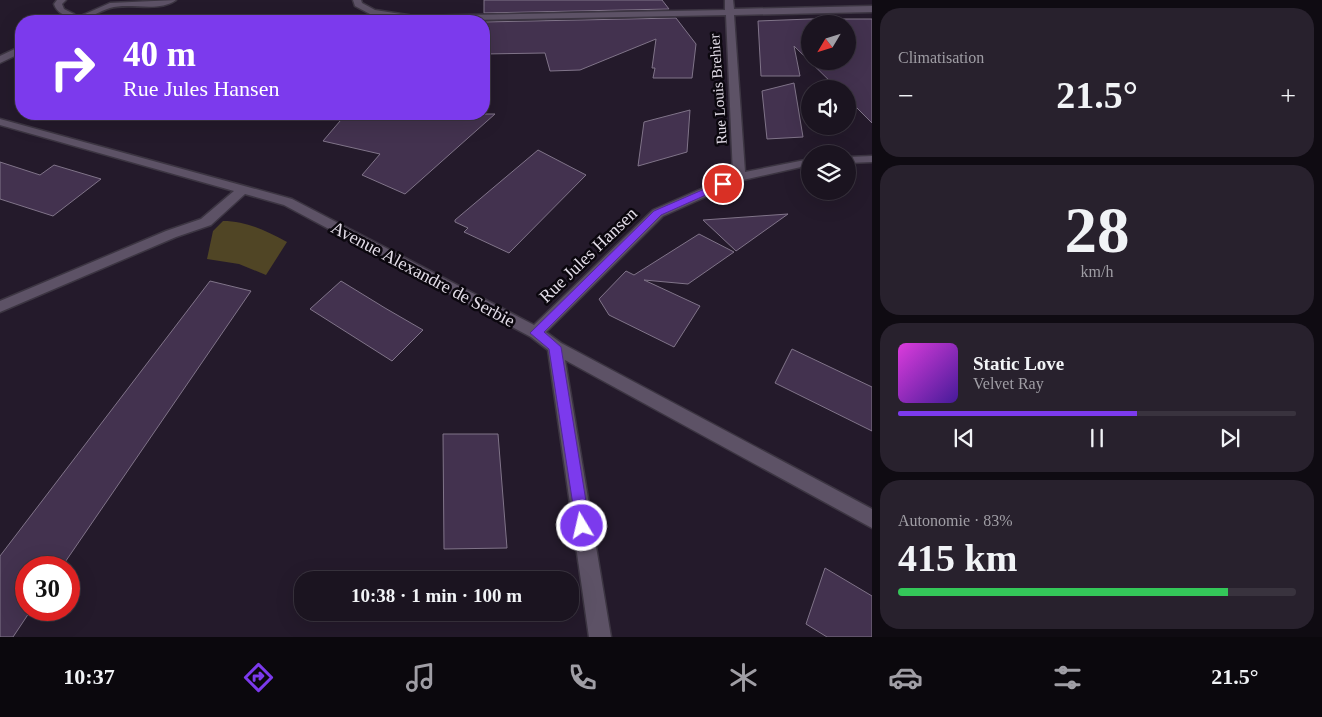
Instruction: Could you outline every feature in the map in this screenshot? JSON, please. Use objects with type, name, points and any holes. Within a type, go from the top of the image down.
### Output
[{"type":"street","points":[[62,0],[58,4],[60,10],[69,15]]},
{"type":"street","points":[[89,15],[110,5],[152,4],[172,0]]},
{"type":"street","points":[[357,0],[358,4],[373,12],[391,15]]},
{"type":"street","name":"Rue Louis Brehier","points":[[729,0],[739,177]]},
{"type":"street","points":[[490,17],[872,9]]},
{"type":"street","points":[[0,60],[15,52]]},
{"type":"street","name":"Avenue Alexandre de Serbie","points":[[0,122],[288,202],[536,333],[555,347],[872,519]]},
{"type":"street","points":[[856,160],[872,159]]},
{"type":"street","name":"Rue Jules Hansen","points":[[536,333],[658,213],[739,177],[801,164]]},
{"type":"street","points":[[0,307],[170,234],[206,222],[242,190]]},
{"type":"street","points":[[555,347],[600,637]]},
{"type":"shaded area","points":[[223,221],[248,225],[287,242],[266,275],[239,264],[207,259],[213,231]]},
{"type":"building","points":[[484,0],[662,0],[669,9],[484,13]]},
{"type":"building","points":[[676,18],[696,44],[692,78],[653,78],[655,68],[652,68],[656,39],[580,70],[550,71],[545,53],[490,54],[490,22]]},
{"type":"building","points":[[801,19],[801,53],[794,46],[800,76],[761,76],[758,21]]},
{"type":"building","points":[[856,19],[872,19],[872,123],[856,107],[856,80],[829,80],[819,70],[856,70]]},
{"type":"building","points":[[794,83],[801,135],[803,137],[767,139],[762,91]]},
{"type":"building","points":[[690,110],[687,152],[638,166],[644,122]]},
{"type":"building","points":[[341,120],[488,120],[405,194],[362,175],[380,154],[323,141]]},
{"type":"building","points":[[538,150],[586,175],[509,253],[464,232],[468,228],[455,222],[455,220]]},
{"type":"building","points":[[0,162],[40,175],[54,165],[101,179],[53,216],[0,199]]},
{"type":"building","points":[[788,214],[736,251],[703,220]]},
{"type":"building","points":[[699,234],[734,252],[688,284],[644,280],[700,306],[674,347],[609,315],[599,299],[626,271],[634,275]]},
{"type":"building","points":[[210,281],[251,291],[69,556],[15,556],[15,621],[24,621],[13,637],[0,637],[0,556]]},
{"type":"building","points":[[341,281],[423,330],[392,361],[310,309]]},
{"type":"building","points":[[792,349],[872,387],[872,431],[775,383]]},
{"type":"building","points":[[443,434],[498,434],[507,548],[444,549]]},
{"type":"building","points":[[825,568],[872,596],[872,637],[827,637],[806,624]]},
{"type":"route","points":[[582,526],[555,347],[536,333],[658,213],[723,184]]}]
